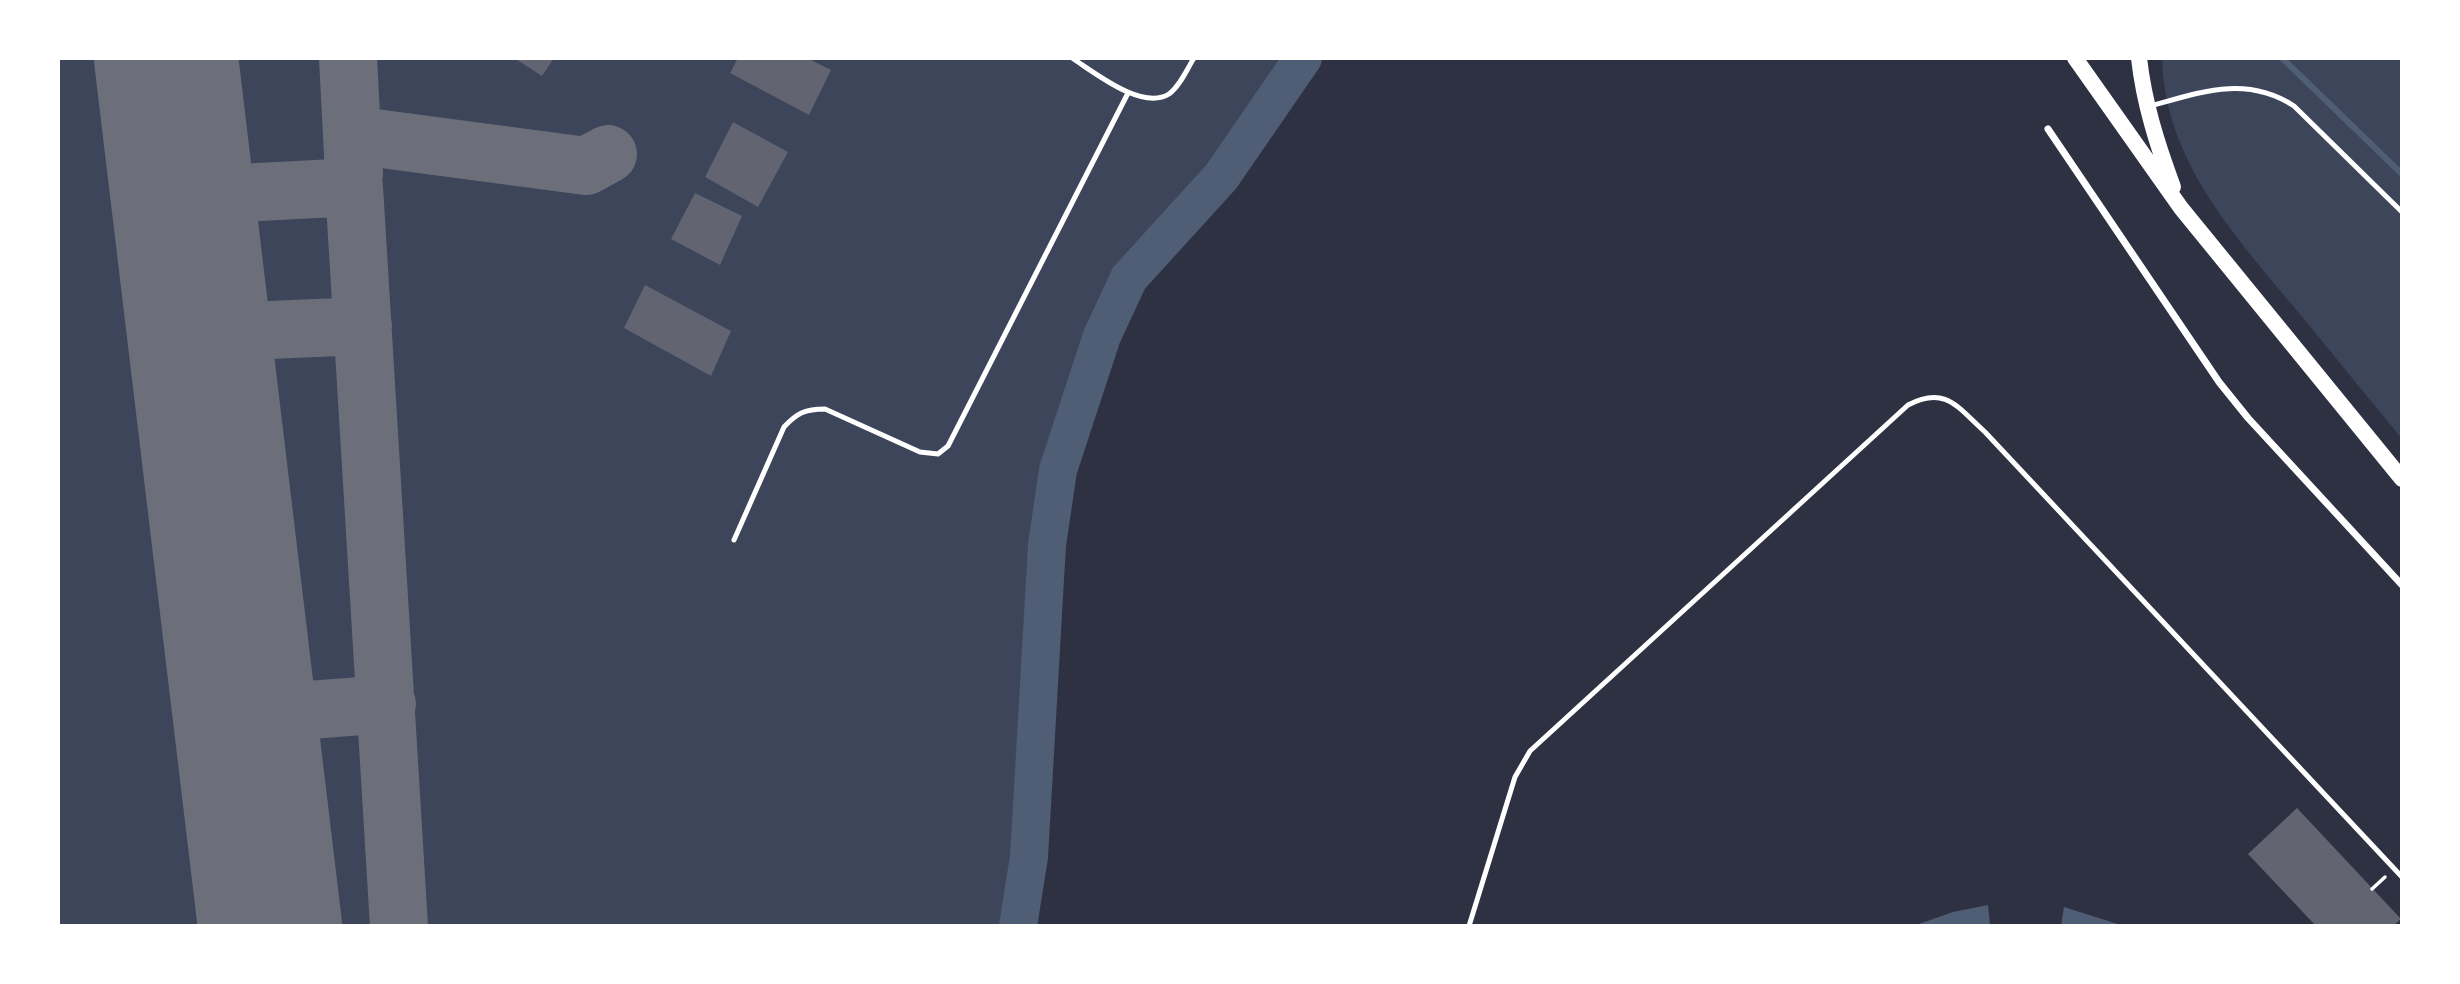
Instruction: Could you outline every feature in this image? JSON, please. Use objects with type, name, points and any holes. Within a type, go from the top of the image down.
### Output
[{"type":"main road","points":[[2075,58],[2181,208],[2402,479]]},
{"type":"main road","points":[[2140,58],[2155,141],[2181,208]]},
{"type":"street","points":[[2048,130],[2218,382],[2402,585]]},
{"type":"lane","points":[[1072,58],[1128,93],[1142,97],[1169,94],[1194,58]]},
{"type":"lane","points":[[2147,107],[2215,89],[2236,87],[2265,91],[2294,106],[2402,212]]},
{"type":"lane","points":[[734,540],[784,427],[796,414],[808,409],[825,409],[920,452],[938,454],[948,446],[1128,93]]},
{"type":"lane","points":[[1469,926],[1511,790],[1530,751],[1908,405],[1923,397],[1936,396],[1950,401],[1985,432],[2402,877]]},
{"type":"shaded area","points":[[58,58],[1303,58],[1221,177],[1130,278],[1102,336],[1058,470],[1047,545],[1029,857],[1018,926],[58,926]]},
{"type":"shaded area","points":[[2162,58],[2402,58],[2402,439],[2248,251],[2206,193],[2175,129],[2166,94]]},
{"type":"shaded area","points":[[1988,905],[1990,926],[1913,926],[1953,912]]},
{"type":"shaded area","points":[[2064,907],[2124,926],[2061,926]]},
{"type":"building","points":[[514,58],[554,58],[542,76]]},
{"type":"building","points":[[738,58],[807,58],[831,70],[809,115],[730,73]]},
{"type":"building","points":[[733,122],[788,152],[758,207],[705,177]]},
{"type":"building","points":[[695,193],[742,216],[720,265],[671,239]]},
{"type":"building","points":[[645,285],[731,331],[711,376],[624,328]]},
{"type":"building","points":[[2297,808],[2401,919],[2393,926],[2316,926],[2248,854]]},
{"type":"waterway","points":[[1018,926],[1029,857],[1047,545],[1058,470],[1102,336],[1129,278],[1221,177],[1303,58]]},
{"type":"waterway","points":[[2282,58],[2402,174]]},
{"type":"taxiway","points":[[348,58],[354,174]]},
{"type":"taxiway","points":[[352,135],[586,166],[608,154]]},
{"type":"taxiway","points":[[183,196],[354,187],[399,926]]},
{"type":"taxiway","points":[[199,333],[363,326]]},
{"type":"taxiway","points":[[245,715],[387,704]]},
{"type":"runway","points":[[166,58],[270,926]]}]
